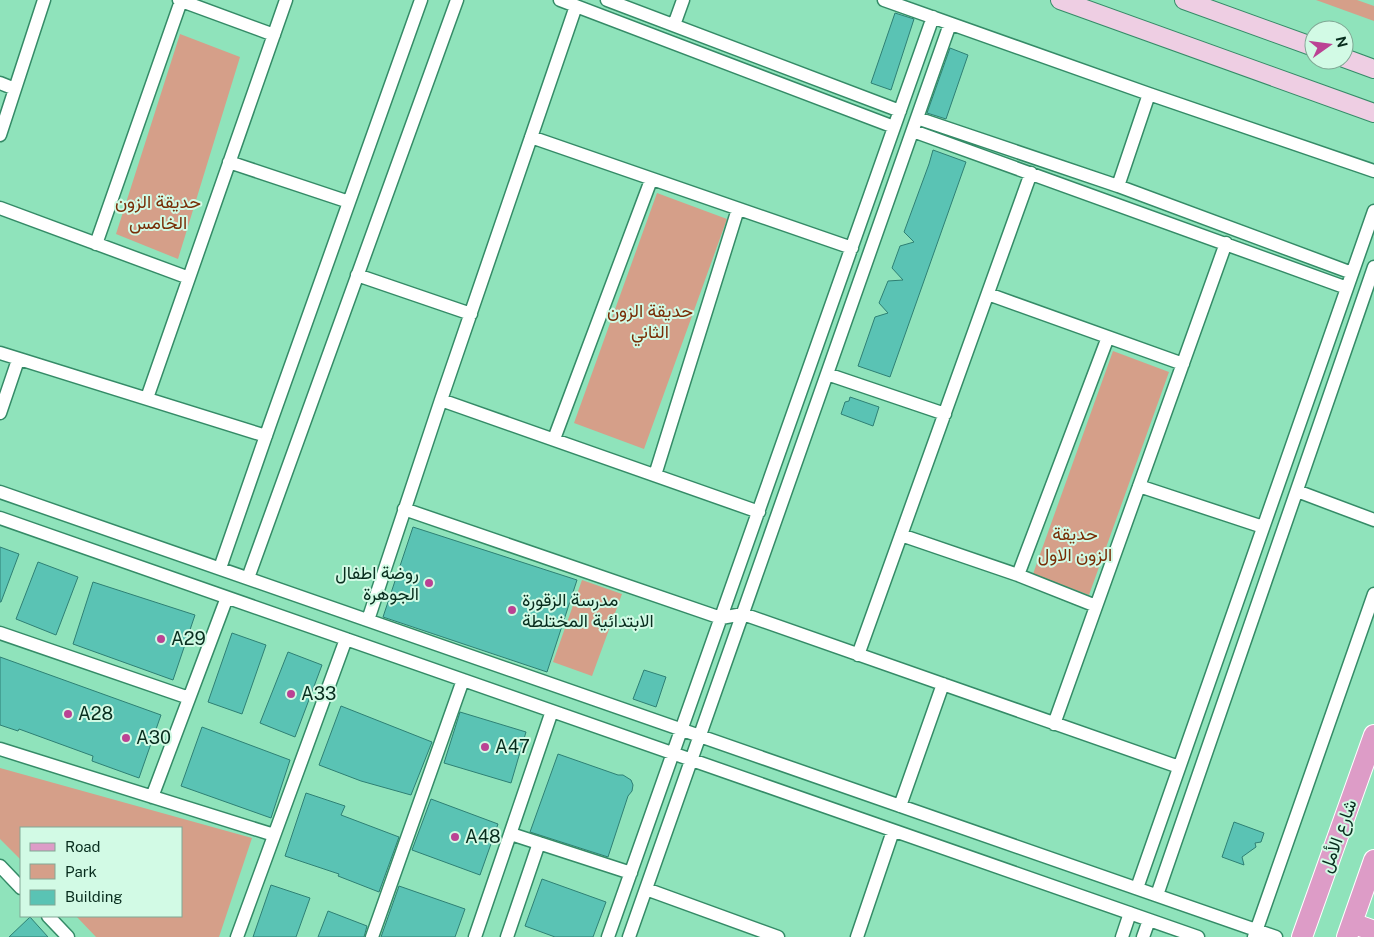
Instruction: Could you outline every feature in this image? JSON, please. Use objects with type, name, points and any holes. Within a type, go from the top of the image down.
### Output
[{"type":"main road","points":[[1060,0],[1088,5],[1374,113]]},
{"type":"main road","points":[[1184,0],[1304,43]]},
{"type":"main road","points":[[1354,62],[1374,69]]},
{"type":"main road","name":"شارع الأمل","points":[[1302,937],[1374,735]]},
{"type":"main road","points":[[1374,860],[1349,930],[1374,931]]},
{"type":"street","points":[[0,135],[44,0]]},
{"type":"street","points":[[96,244],[180,0],[274,35]]},
{"type":"street","points":[[147,398],[286,0]]},
{"type":"street","points":[[220,568],[421,0]]},
{"type":"street","points":[[248,578],[457,0]]},
{"type":"street","points":[[560,0],[897,118],[1118,186],[1352,274]]},
{"type":"street","points":[[607,0],[674,25],[897,118]]},
{"type":"street","points":[[674,25],[683,0]]},
{"type":"street","points":[[884,0],[1374,171]]},
{"type":"street","points":[[368,620],[470,314],[576,6]]},
{"type":"street","points":[[608,937],[933,17]]},
{"type":"street","points":[[629,937],[950,24]]},
{"type":"street","points":[[0,83],[15,89]]},
{"type":"street","points":[[1118,186],[1149,94]]},
{"type":"street","points":[[915,124],[1031,173],[1347,288]]},
{"type":"street","points":[[531,137],[852,248]]},
{"type":"street","points":[[230,162],[349,202]]},
{"type":"street","points":[[858,655],[1031,173]]},
{"type":"street","points":[[554,439],[651,180]]},
{"type":"street","points":[[0,208],[189,278]]},
{"type":"street","points":[[655,475],[738,209]]},
{"type":"street","points":[[1137,888],[1374,211]]},
{"type":"street","points":[[1054,724],[1226,243]]},
{"type":"street","points":[[1157,895],[1374,267]]},
{"type":"street","points":[[357,275],[470,314]]},
{"type":"street","points":[[988,294],[1183,364]]},
{"type":"street","points":[[1018,575],[1108,337]]},
{"type":"street","points":[[0,353],[266,436]]},
{"type":"street","points":[[0,414],[18,360]]},
{"type":"street","points":[[827,374],[945,414]]},
{"type":"street","points":[[441,400],[758,512]]},
{"type":"street","points":[[1139,486],[1263,527]]},
{"type":"street","points":[[1296,491],[1374,520]]},
{"type":"street","points":[[0,492],[1157,895],[1255,933],[1276,937]]},
{"type":"street","points":[[404,509],[721,618],[743,614],[1179,767]]},
{"type":"street","points":[[0,518],[1198,937]]},
{"type":"street","points":[[901,535],[1018,575],[1096,606]]},
{"type":"street","points":[[1255,933],[1374,594]]},
{"type":"street","points":[[152,797],[226,600]]},
{"type":"street","points":[[0,633],[189,698]]},
{"type":"street","points":[[237,937],[346,639]]},
{"type":"street","points":[[372,937],[463,680]]},
{"type":"street","points":[[900,806],[943,684]]},
{"type":"street","points":[[475,937],[552,711]]},
{"type":"street","points":[[0,749],[274,835]]},
{"type":"street","points":[[857,937],[893,830]]},
{"type":"street","points":[[511,834],[631,873]]},
{"type":"street","points":[[507,937],[539,843]]},
{"type":"street","points":[[0,866],[20,887]]},
{"type":"street","points":[[646,889],[760,934],[778,937]]},
{"type":"street","points":[[1122,937],[1130,913]]},
{"type":"street","points":[[49,917],[68,937]]},
{"type":"street","points":[[1142,937],[1148,920]]},
{"type":"green space","points":[[1316,0],[1357,0],[1374,6],[1374,21]]},
{"type":"green space","name":"حديقة الزون الخامس","points":[[180,34],[240,57],[178,259],[116,234]]},
{"type":"green space","name":"حديقة الزون الثاني","points":[[657,193],[727,219],[644,449],[574,423]]},
{"type":"green space","name":"حديقة الزون الاول","points":[[1113,351],[1169,372],[1089,595],[1033,574]]},
{"type":"green space","points":[[582,580],[622,594],[592,676],[553,662]]},
{"type":"green space","points":[[0,768],[252,838],[219,937],[96,937],[77,917],[182,917],[182,827],[20,827],[20,859],[0,839]]},
{"type":"building","points":[[895,13],[914,19],[891,90],[871,83]]},
{"type":"building","points":[[950,48],[968,55],[946,119],[927,113]]},
{"type":"building","points":[[933,150],[966,162],[890,377],[858,366],[875,317],[888,313],[879,303],[888,281],[903,280],[892,268],[900,246],[914,242],[904,232]]},
{"type":"building","points":[[850,397],[879,407],[873,426],[841,414],[845,402],[849,401]]},
{"type":"building","name":"مدرسة الزقورة الابتدائية المختلطة","points":[[413,527],[577,580],[547,672],[383,617]]},
{"type":"building","points":[[0,547],[19,554],[1,602],[0,602]]},
{"type":"building","points":[[38,562],[78,577],[56,635],[16,619]]},
{"type":"building","points":[[93,582],[195,615],[173,680],[73,644]]},
{"type":"building","points":[[232,633],[266,645],[242,714],[208,702]]},
{"type":"building","name":"A33","points":[[288,652],[322,665],[295,737],[260,723]]},
{"type":"building","points":[[0,657],[161,715],[139,778],[92,761],[93,756],[19,729],[18,731],[0,725]]},
{"type":"building","points":[[644,670],[666,677],[656,707],[633,699]]},
{"type":"building","points":[[341,706],[432,742],[411,795],[361,781],[319,765]]},
{"type":"building","name":"A47","points":[[460,712],[526,732],[511,783],[444,763]]},
{"type":"building","points":[[202,727],[290,760],[271,818],[181,786]]},
{"type":"building","points":[[558,754],[618,775],[623,775],[631,780],[633,785],[632,791],[628,796],[608,857],[530,832]]},
{"type":"building","points":[[306,793],[345,806],[341,815],[399,837],[379,892],[338,876],[339,874],[285,856]]},
{"type":"building","name":"A48","points":[[431,799],[498,824],[480,875],[412,850]]},
{"type":"building","points":[[1234,822],[1264,833],[1261,842],[1255,843],[1256,847],[1242,857],[1244,865],[1222,857]]},
{"type":"building","points":[[542,879],[606,902],[593,937],[555,937],[525,926]]},
{"type":"building","points":[[271,885],[310,898],[296,937],[253,937]]},
{"type":"building","points":[[399,886],[465,909],[455,937],[381,937]]},
{"type":"building","points":[[328,911],[367,926],[364,937],[318,937]]},
{"type":"building","points":[[30,917],[48,937],[9,937]]},
{"type":"place","name":"روضة اطفال الجوهرة","points":[[429,583]]},
{"type":"place","name":"مدرسة الزقورة الابتدائية المختلطة","points":[[512,610]]},
{"type":"place","name":"A29","points":[[161,639]]},
{"type":"place","name":"A33","points":[[291,694]]},
{"type":"place","name":"A28","points":[[68,714]]},
{"type":"place","name":"A30","points":[[126,738]]},
{"type":"place","name":"A47","points":[[485,747]]},
{"type":"place","name":"A48","points":[[455,837]]}]
